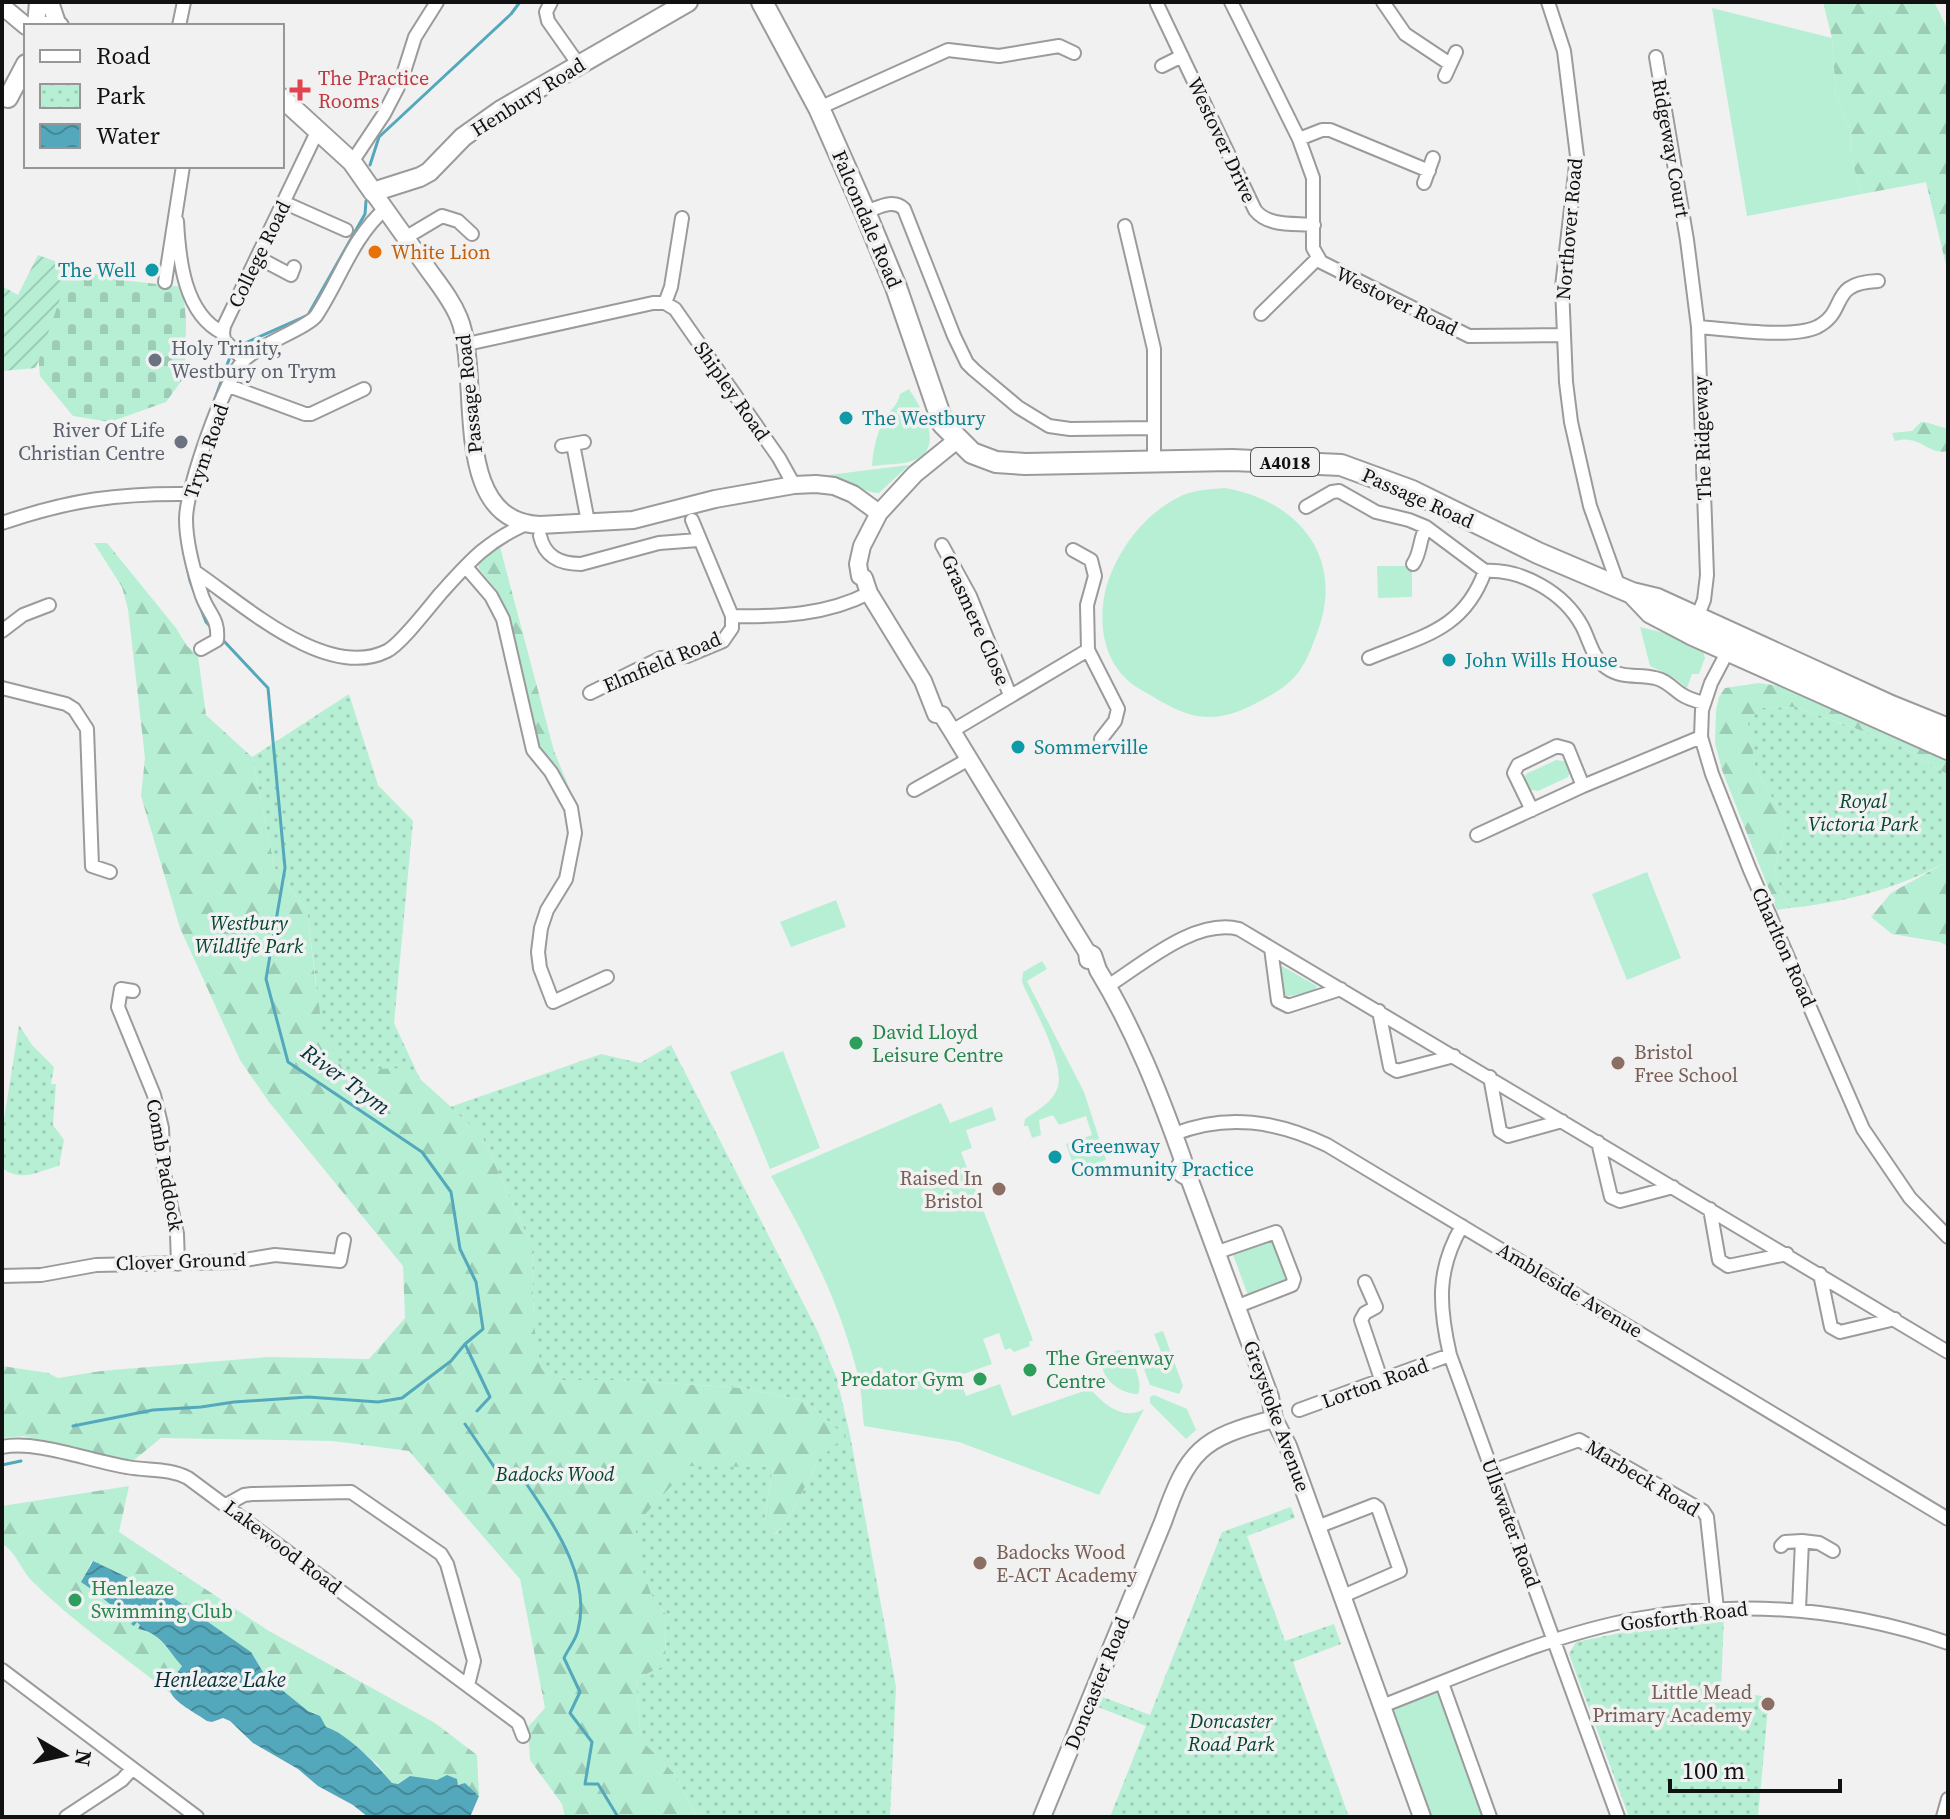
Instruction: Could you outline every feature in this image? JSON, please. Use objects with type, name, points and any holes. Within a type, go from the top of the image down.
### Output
[{"type":"main road","name":"Henbury Road","points":[[373,192],[410,182],[429,172],[476,128],[688,2]]},
{"type":"main road","name":"Falcondale Road","points":[[762,2],[819,108],[896,287],[939,415],[957,440]]},
{"type":"main road","points":[[5,100],[24,67]]},
{"type":"main road","points":[[5,100],[24,86]]},
{"type":"main road","points":[[284,100],[352,162],[373,192]]},
{"type":"main road","name":"Passage Road","points":[[957,440],[972,453],[996,462],[1056,464],[1232,460],[1341,465],[1412,491],[1538,553],[1626,590],[1657,599],[1694,626],[1948,749]]},
{"type":"main road","name":"Passage Road","points":[[1731,643],[1948,729]]},
{"type":"street","points":[[38,2],[38,24]]},
{"type":"street","points":[[50,2],[57,24]]},
{"type":"street","points":[[179,24],[184,2]]},
{"type":"street","points":[[352,162],[384,114],[401,81],[415,37],[437,2]]},
{"type":"street","points":[[551,2],[546,12],[548,21],[579,65]]},
{"type":"street","name":"Westover Road","points":[[1231,2],[1299,139],[1313,178],[1313,248],[1318,258],[1326,266],[1469,336],[1562,335]]},
{"type":"street","points":[[1383,2],[1405,34],[1450,64]]},
{"type":"street","name":"Northover Road","points":[[1548,2],[1564,51],[1577,156],[1575,194],[1563,268],[1562,335],[1571,422],[1590,506],[1604,550],[1626,590]]},
{"type":"street","name":"Westover Drive","points":[[1157,4],[1255,210],[1269,220],[1314,225]]},
{"type":"street","points":[[2,6],[24,24]]},
{"type":"street","points":[[819,108],[948,50],[999,56],[1053,46],[1070,50],[1070,32]]},
{"type":"street","name":"Westover Drive","points":[[1162,66],[1182,56]]},
{"type":"street","name":"Ridgeway Court","points":[[1656,57],[1687,240]]},
{"type":"street","points":[[1299,139],[1330,130],[1429,170]]},
{"type":"street","name":"College Road","points":[[223,333],[317,132]]},
{"type":"street","points":[[165,282],[177,221],[183,168]]},
{"type":"street","name":"Passage Road","points":[[373,192],[454,305],[467,344],[476,461],[487,495],[505,512],[526,524]]},
{"type":"street","points":[[283,202],[346,230]]},
{"type":"street","points":[[865,212],[892,203],[904,209],[967,363],[1018,407],[1038,421],[1059,428],[1154,428]]},
{"type":"street","name":"Trym Road","points":[[201,649],[217,640],[218,626],[203,599],[186,520],[190,494],[210,430],[244,360],[314,319],[358,241],[372,220],[385,209]]},
{"type":"street","points":[[405,238],[442,216],[458,221],[472,234]]},
{"type":"street","points":[[467,344],[653,303],[665,303],[671,287],[682,218]]},
{"type":"street","points":[[177,221],[187,287],[206,320],[223,333],[224,340],[244,360]]},
{"type":"street","points":[[1125,226],[1154,349],[1154,462]]},
{"type":"street","name":"The Ridgeway","points":[[1687,240],[1698,327],[1707,575],[1704,600],[1694,626]]},
{"type":"street","points":[[257,257],[291,275],[294,267]]},
{"type":"street","points":[[1261,314],[1318,258]]},
{"type":"street","points":[[1698,327],[1760,332],[1814,328],[1826,321],[1853,283],[1862,277],[1878,281]]},
{"type":"street","name":"Shipley Road","points":[[665,303],[675,309],[779,458],[794,485]]},
{"type":"street","points":[[229,386],[305,414],[364,389]]},
{"type":"street","name":"Greystoke Avenue","points":[[957,440],[915,474],[879,513],[865,538],[858,569],[860,576],[932,698],[937,699],[943,710],[942,715],[1087,952],[1092,967],[1098,970],[1108,986],[1151,1077],[1183,1160],[1189,1162],[1191,1167],[1189,1178],[1238,1306],[1270,1397],[1274,1419],[1288,1446],[1422,1817]]},
{"type":"street","points":[[573,444],[588,522]]},
{"type":"street","points":[[197,573],[309,648],[333,655],[363,658],[390,650],[489,544],[526,524],[633,520],[715,499],[794,485],[834,486],[853,494],[879,513]]},
{"type":"street","points":[[1306,507],[1339,491],[1376,512],[1426,527],[1485,571],[1498,570],[1519,576],[1561,598],[1573,610],[1594,655],[1604,667],[1629,676],[1656,678],[1683,695],[1704,703]]},
{"type":"street","points":[[2,523],[87,499],[190,494]]},
{"type":"street","points":[[489,544],[505,512]]},
{"type":"street","points":[[1369,525],[1376,512]]},
{"type":"street","name":"Elmfield Road","points":[[590,693],[661,658],[687,656],[723,641],[732,628],[732,616],[692,520]]},
{"type":"street","points":[[1413,564],[1426,527]]},
{"type":"street","points":[[540,536],[546,552],[568,564],[593,554],[675,540],[698,540]]},
{"type":"street","name":"Grasmere Close","points":[[942,545],[970,596],[1010,695]]},
{"type":"street","points":[[1073,550],[1091,560],[1094,569],[1085,619],[1088,650],[1118,709],[1115,721],[1101,739]]},
{"type":"street","points":[[1596,577],[1604,550]]},
{"type":"street","points":[[466,567],[491,596],[503,619],[533,750],[551,772],[571,808],[575,833],[566,879],[547,910],[541,928],[538,952],[545,985],[553,1002],[607,977]]},
{"type":"street","points":[[1369,658],[1445,627],[1471,602],[1485,571]]},
{"type":"street","points":[[732,616],[798,614],[854,601],[867,586]]},
{"type":"street","points":[[2,631],[23,615],[49,605]]},
{"type":"street","name":"Charlton Road","points":[[1731,643],[1704,703],[1701,737],[1712,774],[1750,870],[1863,1129],[1910,1198],[1948,1237]]},
{"type":"street","points":[[1402,644],[1407,658]]},
{"type":"street","points":[[952,731],[1088,650]]},
{"type":"street","points":[[2,688],[66,704],[74,709],[87,729],[92,866]]},
{"type":"street","points":[[1477,835],[1583,786],[1701,737]]},
{"type":"street","points":[[1532,810],[1514,773],[1515,769],[1557,746],[1568,749],[1583,786]]},
{"type":"street","points":[[914,790],[969,759]]},
{"type":"street","points":[[78,873],[92,866],[110,872]]},
{"type":"street","points":[[1108,986],[1199,930],[1231,927],[1379,1011],[1948,1352]]},
{"type":"street","points":[[1271,948],[1278,1001],[1288,1006],[1341,989]]},
{"type":"street","name":"Comb Paddock","points":[[133,991],[121,989],[118,1007],[154,1095],[162,1128],[164,1174],[177,1234],[178,1264]]},
{"type":"street","points":[[1379,1011],[1390,1067],[1397,1071],[1454,1056]]},
{"type":"street","points":[[1490,1077],[1500,1131],[1508,1136],[1562,1121]]},
{"type":"street","name":"Ambleside Avenue","points":[[1174,1134],[1208,1123],[1230,1120],[1288,1128],[1327,1145],[1948,1519]]},
{"type":"street","points":[[1598,1142],[1611,1197],[1620,1201],[1673,1187]]},
{"type":"street","points":[[1710,1209],[1719,1260],[1728,1266],[1787,1254]]},
{"type":"street","name":"Ullswater Road","points":[[1462,1226],[1450,1249],[1442,1287],[1441,1315],[1450,1355],[1618,1817]]},
{"type":"street","points":[[1218,1252],[1276,1232],[1294,1279],[1292,1285],[1238,1306]]},
{"type":"street","name":"Clover Ground","points":[[2,1276],[41,1275],[96,1265],[232,1262],[275,1255],[340,1261],[344,1240]]},
{"type":"street","points":[[1820,1274],[1831,1327],[1840,1332],[1895,1319]]},
{"type":"street","points":[[1365,1282],[1376,1307],[1365,1313],[1361,1320],[1382,1382]]},
{"type":"street","name":"Lorton Road","points":[[1299,1410],[1450,1355]]},
{"type":"street","name":"Doncaster Road","points":[[1042,1817],[1179,1477],[1202,1447],[1221,1435],[1274,1419]]},
{"type":"street","name":"Marbeck Road","points":[[1492,1471],[1579,1440],[1703,1511],[1707,1517],[1717,1609]]},
{"type":"street","name":"Lakewood Road","points":[[2,1447],[25,1446],[137,1469],[171,1471],[188,1478],[518,1723],[523,1736]]},
{"type":"street","points":[[226,1505],[252,1494],[351,1492],[441,1554],[447,1564],[474,1661],[468,1685]]},
{"type":"street","points":[[1317,1527],[1374,1505],[1384,1523],[1400,1571],[1343,1596]]},
{"type":"street","points":[[1799,1609],[1802,1541]]},
{"type":"street","points":[[1781,1546],[1785,1542],[1802,1541],[1819,1543],[1833,1551]]},
{"type":"street","name":"Gosforth Road","points":[[1382,1706],[1555,1641],[1635,1619],[1717,1609],[1799,1609],[1891,1626],[1948,1643]]},
{"type":"street","points":[[2,1670],[197,1817]]},
{"type":"street","points":[[1442,1683],[1490,1817]]},
{"type":"street","points":[[66,1817],[122,1780],[132,1769]]},
{"type":"street","points":[[1943,1817],[1948,1799]]},
{"type":"green space","points":[[1823,2],[1934,2],[1948,30],[1948,273],[1926,182],[1862,194],[1851,158],[1850,128],[1836,97],[1832,38]]},
{"type":"green space","points":[[1712,8],[1832,38],[1836,97],[1850,128],[1851,158],[1862,194],[1747,216]]},
{"type":"green space","points":[[38,255],[71,267],[36,368],[2,371],[2,286],[18,295]]},
{"type":"green space","points":[[71,267],[113,279],[183,287],[185,376],[166,402],[110,422],[73,416],[40,376],[38,354]]},
{"type":"green space","points":[[909,389],[925,417],[930,438],[928,448],[912,461],[872,466],[881,427],[900,394]]},
{"type":"green space","points":[[1921,422],[1948,428],[1948,451],[1937,451],[1914,441],[1895,441],[1892,433],[1912,431]]},
{"type":"green space","points":[[909,465],[879,493],[828,477],[828,475]]},
{"type":"green space","points":[[1225,488],[1275,506],[1310,537],[1320,558],[1325,581],[1324,606],[1308,656],[1298,673],[1284,687],[1243,709],[1210,717],[1183,712],[1130,683],[1120,673],[1107,649],[1102,621],[1105,592],[1116,562],[1144,523],[1169,502],[1183,495]]},
{"type":"green space","name":"Badocks Wood","points":[[94,543],[107,543],[198,656],[206,715],[252,757],[275,868],[307,910],[316,985],[481,1134],[532,1246],[534,1325],[554,1380],[618,1380],[744,1388],[806,1401],[846,1436],[817,1461],[784,1526],[774,1534],[764,1522],[773,1467],[651,1594],[665,1613],[666,1665],[636,1679],[641,1739],[673,1772],[697,1817],[565,1817],[562,1804],[530,1760],[528,1727],[545,1708],[520,1579],[409,1451],[333,1441],[161,1438],[134,1460],[122,1460],[24,1436],[2,1438],[2,1366],[48,1373],[58,1378],[101,1371],[268,1357],[369,1359],[405,1318],[403,1266],[269,1102],[240,1060],[180,928],[141,796],[145,758],[128,609],[122,587]]},
{"type":"green space","points":[[500,547],[554,751],[573,797],[537,748],[508,623],[496,589],[479,569],[478,562]]},
{"type":"green space","points":[[1377,566],[1412,566],[1412,597],[1378,598]]},
{"type":"green space","points":[[1640,627],[1673,635],[1703,651],[1705,658],[1699,674],[1692,674],[1687,688],[1650,666]]},
{"type":"green space","points":[[1759,683],[1779,686],[1948,756],[1948,775],[1895,743],[1796,707],[1759,708],[1756,770],[1787,823],[1774,871],[1789,908],[1777,910],[1722,770],[1715,743],[1716,710],[1725,688]]},
{"type":"green space","name":"Westbury Wildlife Park","points":[[349,694],[378,785],[413,821],[394,1023],[421,1081],[406,1068],[343,1070],[322,1029],[307,910],[275,868],[252,757]]},
{"type":"green space","name":"Royal Victoria Park","points":[[1796,707],[1895,743],[1948,775],[1948,861],[1871,893],[1789,908],[1774,871],[1787,823],[1756,770],[1748,723],[1759,708]]},
{"type":"green space","points":[[1556,760],[1568,762],[1571,769],[1568,777],[1538,791],[1526,789],[1523,781],[1526,774]]},
{"type":"green space","points":[[1948,861],[1948,946],[1892,934],[1871,917],[1891,893]]},
{"type":"green space","points":[[1647,872],[1681,958],[1627,980],[1592,894]]},
{"type":"green space","points":[[836,900],[846,927],[791,947],[780,922]]},
{"type":"green space","points":[[1042,961],[1047,969],[1027,981],[1084,1092],[1106,1160],[1075,1170],[1066,1144],[1092,1135],[1086,1116],[1059,1125],[1053,1115],[1039,1120],[1041,1135],[1032,1138],[1028,1126],[1024,1126],[1025,1119],[1051,1099],[1059,1078],[1053,1051],[1022,982],[1023,972]]},
{"type":"green space","points":[[1280,965],[1317,986],[1316,990],[1286,997],[1277,967]]},
{"type":"green space","points":[[19,1025],[32,1045],[54,1067],[51,1084],[56,1084],[53,1125],[64,1140],[59,1166],[24,1175],[2,1168],[2,1132]]},
{"type":"green space","points":[[671,1045],[818,1332],[837,1379],[896,1687],[890,1817],[697,1817],[673,1772],[641,1740],[636,1679],[666,1665],[665,1613],[651,1594],[641,1566],[635,1525],[690,1466],[773,1467],[764,1522],[775,1534],[784,1526],[817,1461],[845,1436],[806,1401],[744,1388],[618,1380],[553,1380],[541,1368],[534,1325],[532,1246],[481,1134],[450,1107],[601,1054],[640,1063]]},
{"type":"green space","points":[[783,1051],[820,1148],[770,1169],[730,1072]]},
{"type":"green space","points":[[941,1103],[950,1123],[992,1107],[996,1120],[966,1130],[972,1148],[961,1152],[1033,1340],[1029,1342],[1030,1346],[1014,1352],[1010,1348],[1005,1350],[999,1333],[983,1339],[992,1364],[958,1376],[966,1396],[1000,1384],[1012,1416],[1090,1389],[1115,1410],[1129,1413],[1144,1409],[1099,1495],[959,1442],[864,1426],[859,1382],[842,1324],[810,1248],[771,1176]]},
{"type":"green space","points":[[1268,1241],[1275,1245],[1286,1279],[1249,1298],[1232,1252]]},
{"type":"green space","points":[[1163,1331],[1183,1386],[1179,1394],[1150,1385],[1144,1369],[1165,1362],[1154,1334]]},
{"type":"green space","points":[[1119,1350],[1136,1369],[1138,1394],[1123,1391],[1106,1376],[1102,1362],[1105,1355]]},
{"type":"green space","points":[[1154,1395],[1187,1409],[1196,1430],[1186,1439],[1150,1403],[1150,1397]]},
{"type":"green space","points":[[129,1486],[119,1532],[269,1631],[435,1723],[477,1755],[479,1796],[455,1783],[410,1776],[397,1784],[392,1783],[377,1764],[348,1740],[326,1728],[315,1713],[308,1711],[266,1677],[251,1652],[156,1587],[146,1590],[133,1580],[92,1561],[81,1582],[128,1621],[130,1617],[134,1620],[131,1624],[140,1624],[138,1629],[157,1635],[182,1666],[171,1684],[171,1694],[48,1596],[2,1544],[2,1506]]},
{"type":"green space","name":"Doncaster Road Park","points":[[1291,1507],[1295,1518],[1247,1536],[1285,1641],[1334,1624],[1341,1644],[1293,1662],[1349,1817],[1110,1817],[1146,1726],[1098,1707],[1103,1697],[1150,1715],[1222,1532]]},
{"type":"green space","points":[[1710,1615],[1713,1621],[1720,1620],[1724,1615],[1721,1690],[1769,1697],[1758,1817],[1629,1817],[1569,1654],[1576,1642]]},
{"type":"green space","points":[[1436,1689],[1483,1817],[1430,1817],[1390,1706]]},
{"type":"water","name":"Henleaze Lake","points":[[93,1561],[133,1580],[146,1590],[158,1587],[251,1652],[266,1677],[308,1711],[320,1716],[326,1727],[352,1743],[392,1783],[398,1784],[410,1776],[437,1780],[447,1775],[457,1779],[458,1785],[465,1783],[479,1796],[470,1817],[368,1817],[318,1786],[298,1769],[253,1743],[230,1721],[223,1718],[207,1721],[186,1707],[175,1699],[170,1690],[182,1666],[163,1643],[153,1634],[138,1629],[140,1625],[137,1622],[134,1626],[131,1624],[134,1620],[131,1617],[127,1621],[106,1600],[81,1582]]},
{"type":"waterway","name":"River Trym","points":[[370,165],[379,137],[511,14],[520,2]]},
{"type":"waterway","name":"River Trym","points":[[243,344],[308,315],[365,214],[366,201]]},
{"type":"waterway","name":"River Trym","points":[[204,429],[231,354]]},
{"type":"waterway","name":"River Trym","points":[[184,553],[190,581],[206,622],[211,627]]},
{"type":"waterway","name":"River Trym","points":[[222,639],[268,688],[285,868],[266,979],[288,1062],[422,1152],[451,1192],[460,1249],[476,1282],[483,1329],[465,1344],[490,1397],[477,1411]]},
{"type":"waterway","points":[[73,1426],[153,1410],[234,1402],[308,1397],[378,1402],[402,1398],[451,1361],[465,1344]]},
{"type":"waterway","name":"River Trym","points":[[465,1424],[499,1474],[524,1480],[567,1551],[579,1590],[581,1610],[577,1634],[564,1658],[580,1692],[570,1713],[592,1742],[585,1784],[598,1784],[618,1817]]},
{"type":"waterway","points":[[2,1465],[21,1461]]},
{"type":"place","name":"The Practice Rooms","points":[[300,90]]},
{"type":"place","name":"White Lion","points":[[375,252]]},
{"type":"place","name":"The Well","points":[[152,270]]},
{"type":"place","name":"Holy Trinity, Westbury on Trym","points":[[155,360]]},
{"type":"place","name":"The Westbury","points":[[846,418]]},
{"type":"place","name":"River Of Life Christian Centre","points":[[181,442]]},
{"type":"place","name":"John Wills House","points":[[1449,660]]},
{"type":"place","name":"Sommerville","points":[[1018,747]]},
{"type":"place","name":"David Lloyd Leisure Centre","points":[[856,1043]]},
{"type":"place","name":"Bristol Free School","points":[[1618,1063]]},
{"type":"place","name":"Greenway Community Practice","points":[[1055,1157]]},
{"type":"place","name":"Raised In Bristol","points":[[999,1189]]},
{"type":"place","name":"The Greenway Centre","points":[[1030,1370]]},
{"type":"place","name":"Predator Gym","points":[[980,1379]]},
{"type":"place","name":"Badocks Wood E-ACT Academy","points":[[980,1563]]},
{"type":"place","name":"Henleaze Swimming Club","points":[[75,1600]]},
{"type":"place","name":"Little Mead Primary Academy","points":[[1768,1704]]}]
